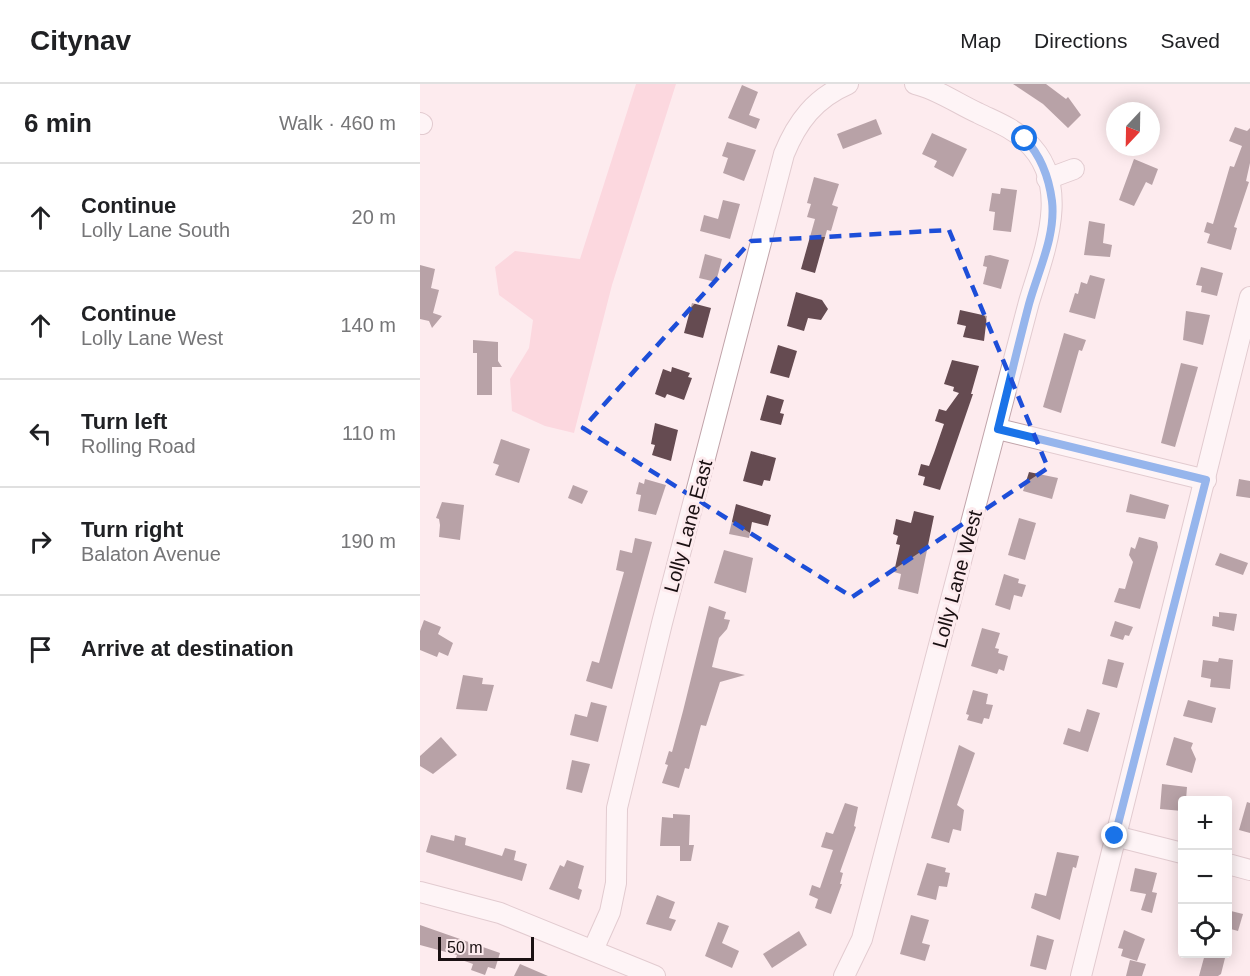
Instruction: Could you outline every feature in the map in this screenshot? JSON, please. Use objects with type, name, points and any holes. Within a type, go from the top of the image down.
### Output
[{"type":"street","name":"Lolly Lane East","points":[[593,950],[610,912],[616,883],[617,808],[662,623],[784,154],[794,128],[810,108],[848,84]]},
{"type":"street","name":"Lolly Lane West","points":[[844,976],[862,939],[998,429],[1029,302],[1052,227],[1052,202],[1047,178],[1037,153],[1025,139],[915,84]]},
{"type":"street","points":[[1047,178],[1074,169]]},
{"type":"street","points":[[1081,976],[1250,297]]},
{"type":"street","points":[[998,429],[1206,480]]},
{"type":"street","points":[[1115,836],[1178,852]]},
{"type":"street","points":[[1232,865],[1250,870]]},
{"type":"street","points":[[420,892],[500,913],[655,976]]},
{"type":"highlighted area","points":[[949,230],[1048,468],[852,597],[583,428],[751,241]]},
{"type":"shaded area","points":[[636,84],[676,84],[612,285],[574,433],[545,426],[512,411],[510,379],[529,348],[533,320],[499,295],[495,267],[515,251],[580,259]]},
{"type":"building","points":[[1013,84],[1046,84],[1066,99],[1068,97],[1081,115],[1068,128],[1043,104]]},
{"type":"building","points":[[742,85],[758,92],[749,115],[760,119],[756,129],[728,118]]},
{"type":"building","points":[[876,119],[882,134],[843,149],[837,134]]},
{"type":"building","points":[[1235,127],[1247,131],[1250,128],[1250,163],[1246,181],[1249,182],[1234,227],[1237,228],[1231,250],[1207,243],[1210,234],[1204,232],[1207,222],[1213,224],[1230,166],[1234,167],[1242,146],[1229,141]]},
{"type":"building","points":[[932,133],[967,149],[953,177],[934,167],[937,161],[922,154]]},
{"type":"building","points":[[727,142],[756,150],[744,181],[723,173],[728,158],[722,156]]},
{"type":"building","points":[[1134,159],[1158,169],[1152,185],[1146,182],[1134,206],[1119,200]]},
{"type":"building","points":[[814,177],[839,184],[832,205],[838,207],[831,231],[827,230],[815,273],[801,269],[815,219],[807,217],[811,204],[807,203]]},
{"type":"building","points":[[1001,188],[1017,190],[1011,232],[993,230],[995,212],[989,211],[992,193],[1000,194]]},
{"type":"building","points":[[723,200],[740,204],[730,239],[700,231],[704,215],[718,219]]},
{"type":"building","points":[[1089,221],[1105,224],[1103,243],[1112,245],[1110,257],[1084,255]]},
{"type":"building","points":[[705,254],[722,259],[716,282],[699,278]]},
{"type":"building","points":[[990,255],[1009,260],[1001,289],[983,284],[987,267],[983,266],[985,256]]},
{"type":"building","points":[[420,265],[435,269],[431,288],[439,290],[433,313],[442,316],[432,328],[429,321],[420,319]]},
{"type":"building","points":[[1201,267],[1223,273],[1217,296],[1201,292],[1202,286],[1196,285]]},
{"type":"building","points":[[1090,275],[1105,279],[1095,319],[1069,312],[1081,282],[1087,284]]},
{"type":"building","points":[[796,292],[822,300],[828,309],[821,320],[808,318],[804,331],[787,326]]},
{"type":"building","points":[[692,303],[711,308],[703,338],[684,333]]},
{"type":"building","points":[[960,310],[987,316],[984,341],[963,337],[966,326],[957,324]]},
{"type":"building","points":[[1186,311],[1210,315],[1203,345],[1183,340]]},
{"type":"building","points":[[1064,333],[1086,340],[1082,351],[1079,350],[1061,413],[1043,407]]},
{"type":"building","points":[[473,340],[498,342],[498,361],[502,367],[492,367],[492,395],[477,395],[477,353],[473,353]]},
{"type":"building","points":[[778,345],[797,351],[789,378],[770,373]]},
{"type":"building","points":[[952,360],[979,366],[971,394],[973,394],[940,490],[923,485],[925,477],[918,475],[921,464],[929,466],[944,424],[935,421],[939,409],[946,411],[959,393],[953,391],[954,387],[944,384]]},
{"type":"building","points":[[1181,363],[1198,367],[1175,447],[1161,443]]},
{"type":"building","points":[[672,367],[690,373],[688,377],[692,378],[684,400],[667,394],[665,398],[655,394],[663,369],[671,372]]},
{"type":"building","points":[[767,395],[784,400],[780,413],[784,414],[781,425],[760,420]]},
{"type":"building","points":[[655,423],[678,430],[671,461],[652,455],[655,445],[651,444]]},
{"type":"building","points":[[501,439],[530,449],[519,483],[495,475],[499,465],[493,463]]},
{"type":"building","points":[[751,451],[776,458],[770,481],[764,480],[762,486],[743,481]]},
{"type":"building","points":[[1029,472],[1058,478],[1052,499],[1023,491]]},
{"type":"building","points":[[645,479],[666,485],[656,515],[638,511],[641,495],[636,494],[639,482],[644,484]]},
{"type":"building","points":[[1239,479],[1250,481],[1250,498],[1236,496]]},
{"type":"building","points":[[573,485],[588,491],[582,504],[568,498]]},
{"type":"building","points":[[1130,494],[1169,505],[1165,519],[1126,512]]},
{"type":"building","points":[[442,502],[464,505],[460,540],[439,537],[440,525],[439,519],[436,518]]},
{"type":"building","points":[[736,504],[771,515],[768,526],[752,522],[749,538],[729,534]]},
{"type":"building","points":[[914,511],[934,516],[918,594],[898,589],[901,574],[894,572],[900,545],[896,544],[898,536],[893,534],[896,519],[911,523]]},
{"type":"building","points":[[1019,518],[1036,523],[1025,560],[1008,555]]},
{"type":"building","points":[[1139,537],[1157,542],[1158,547],[1140,609],[1114,602],[1119,588],[1125,589],[1133,562],[1129,555],[1131,547],[1135,549]]},
{"type":"building","points":[[635,538],[652,542],[612,689],[586,681],[592,661],[599,663],[624,572],[616,570],[620,550],[632,553]]},
{"type":"building","points":[[724,550],[753,558],[746,593],[714,583]]},
{"type":"building","points":[[1220,553],[1248,563],[1243,575],[1215,565]]},
{"type":"building","points":[[1004,574],[1019,579],[1018,583],[1026,585],[1022,597],[1014,595],[1010,610],[995,605]]},
{"type":"building","points":[[709,606],[726,612],[724,619],[730,620],[727,629],[719,638],[712,667],[745,675],[720,682],[706,726],[701,725],[689,769],[685,768],[679,788],[662,783],[668,765],[665,764],[669,751],[672,752]]},
{"type":"building","points":[[1219,612],[1237,614],[1234,631],[1212,626],[1213,616],[1219,617]]},
{"type":"building","points":[[424,620],[441,627],[438,634],[453,643],[448,656],[439,652],[437,657],[420,650],[420,631]]},
{"type":"building","points":[[1115,621],[1133,627],[1129,636],[1125,635],[1123,640],[1110,636]]},
{"type":"building","points":[[982,628],[1000,633],[995,648],[999,649],[998,653],[1008,656],[1004,671],[999,669],[997,674],[971,666]]},
{"type":"building","points":[[1219,658],[1233,660],[1230,689],[1210,687],[1211,679],[1201,677],[1203,660],[1218,662]]},
{"type":"building","points":[[1108,659],[1124,663],[1117,688],[1102,684]]},
{"type":"building","points":[[463,675],[483,678],[482,684],[494,685],[487,711],[456,709]]},
{"type":"building","points":[[973,690],[988,694],[986,704],[993,705],[989,719],[984,718],[982,724],[967,720],[969,715],[966,714]]},
{"type":"building","points":[[1188,700],[1216,708],[1212,723],[1183,716]]},
{"type":"building","points":[[591,702],[607,706],[598,742],[570,735],[575,714],[587,717]]},
{"type":"building","points":[[1087,709],[1100,713],[1088,752],[1063,744],[1068,728],[1080,732]]},
{"type":"building","points":[[441,737],[457,755],[433,774],[420,766],[420,756]]},
{"type":"building","points":[[1174,737],[1193,743],[1191,748],[1196,759],[1192,773],[1166,765]]},
{"type":"building","points":[[959,745],[975,753],[957,805],[964,810],[961,831],[953,829],[949,843],[931,838]]},
{"type":"building","points":[[572,760],[590,764],[582,793],[566,789]]},
{"type":"building","points":[[1162,784],[1187,787],[1186,796],[1178,796],[1178,811],[1160,809]]},
{"type":"building","points":[[1247,802],[1250,803],[1250,833],[1239,830]]},
{"type":"building","points":[[845,803],[858,807],[854,826],[856,827],[840,872],[843,873],[840,884],[842,884],[831,914],[815,908],[818,899],[809,895],[812,885],[820,888],[833,850],[821,847],[826,832],[833,834]]},
{"type":"building","points":[[673,814],[690,815],[689,845],[694,845],[691,861],[680,861],[680,846],[660,846],[662,817],[673,818]]},
{"type":"building","points":[[431,835],[454,841],[455,835],[466,838],[465,845],[502,856],[505,848],[516,851],[514,860],[527,864],[522,881],[426,852]]},
{"type":"building","points":[[1057,852],[1079,856],[1076,868],[1073,867],[1060,920],[1031,908],[1035,893],[1046,896]]},
{"type":"building","points":[[567,860],[584,866],[578,888],[582,890],[579,900],[549,889],[560,865],[564,867]]},
{"type":"building","points":[[927,863],[946,868],[945,872],[950,873],[947,887],[939,886],[936,900],[917,895]]},
{"type":"building","points":[[1135,868],[1157,873],[1152,892],[1157,893],[1152,913],[1141,910],[1146,894],[1130,891]]},
{"type":"building","points":[[657,895],[675,902],[669,918],[676,920],[671,931],[646,924]]},
{"type":"building","points":[[1232,911],[1243,914],[1238,931],[1232,929]]},
{"type":"building","points":[[911,915],[929,920],[922,943],[930,945],[925,961],[900,954]]},
{"type":"building","points":[[718,922],[729,926],[722,943],[739,951],[732,968],[705,956]]},
{"type":"building","points":[[420,925],[500,953],[495,969],[488,967],[485,975],[471,970],[473,964],[456,958],[457,955],[420,945]]},
{"type":"building","points":[[1124,930],[1145,939],[1137,961],[1121,956],[1123,949],[1118,948]]},
{"type":"building","points":[[799,931],[807,945],[772,968],[763,954]]},
{"type":"building","points":[[1037,935],[1054,940],[1046,970],[1030,966]]},
{"type":"building","points":[[1204,958],[1225,958],[1221,974],[1199,976]]},
{"type":"building","points":[[1130,960],[1146,964],[1142,976],[1126,976]]},
{"type":"building","points":[[520,964],[548,976],[514,976]]},
{"type":"route","points":[[1025,139],[1037,153],[1047,178],[1052,202],[1052,227],[1029,302],[998,429],[1206,480],[1115,836]]}]
